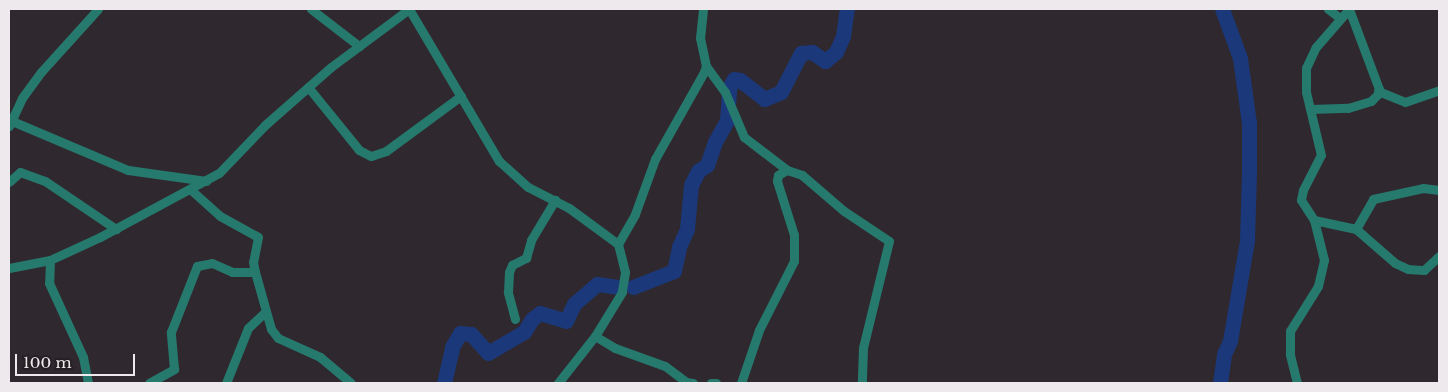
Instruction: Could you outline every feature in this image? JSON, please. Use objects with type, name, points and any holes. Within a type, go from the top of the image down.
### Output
[{"type":"street","points":[[98,9],[41,72],[22,98],[10,124],[128,170],[206,181]]},
{"type":"street","points":[[311,9],[359,46]]},
{"type":"street","points":[[9,268],[50,260],[116,229],[206,181],[232,162],[265,125],[308,87],[409,9],[499,161],[528,186],[554,200],[618,244]]},
{"type":"street","points":[[703,9],[700,38],[706,66],[725,92],[744,137],[787,170],[802,175],[844,211],[889,241],[863,348],[862,383]]},
{"type":"street","points":[[1328,9],[1340,18]]},
{"type":"street","points":[[1297,383],[1290,354],[1290,331],[1318,286],[1324,267],[1314,220],[1301,200],[1303,190],[1321,155],[1311,109],[1305,80],[1309,58],[1349,9],[1378,91],[1375,99],[1348,108],[1311,109]]},
{"type":"street","points":[[558,383],[595,336],[625,284],[618,244],[635,214],[655,159],[706,66]]},
{"type":"street","points":[[308,87],[359,150],[371,156],[386,151],[461,96]]},
{"type":"street","points":[[1378,91],[1405,102],[1439,90]]},
{"type":"street","points":[[740,383],[759,330],[794,261],[794,234],[778,181],[778,175],[787,170]]},
{"type":"street","points":[[9,182],[20,172],[45,181],[116,229]]},
{"type":"street","points":[[1356,229],[1373,199],[1422,188],[1439,190]]},
{"type":"street","points":[[190,189],[220,216],[258,236],[253,262],[271,329],[278,338],[320,357],[351,383]]},
{"type":"street","points":[[515,319],[508,292],[509,272],[512,265],[526,258],[531,240],[554,200]]},
{"type":"street","points":[[1314,220],[1356,229],[1395,263],[1408,268],[1424,270],[1439,256]]},
{"type":"street","points":[[50,260],[50,283],[83,358],[88,383]]},
{"type":"street","points":[[149,383],[174,368],[171,332],[197,266],[212,263],[232,272],[255,272]]},
{"type":"street","points":[[226,383],[248,328],[266,312]]},
{"type":"street","points":[[595,336],[614,348],[665,366],[686,382],[693,383]]},
{"type":"waterway","points":[[633,287],[674,271],[679,247],[687,229],[691,185],[698,171],[707,165],[715,142],[727,120],[729,88],[734,79],[740,80],[764,99],[781,92],[801,53],[812,52],[825,61],[836,52],[843,36],[847,9]]},
{"type":"waterway","points":[[1220,383],[1224,354],[1230,341],[1247,240],[1249,173],[1249,123],[1240,58],[1222,9]]},
{"type":"waterway","points":[[444,383],[452,347],[460,333],[471,334],[488,353],[524,332],[532,319],[540,313],[566,321],[574,304],[597,284],[618,287]]}]
